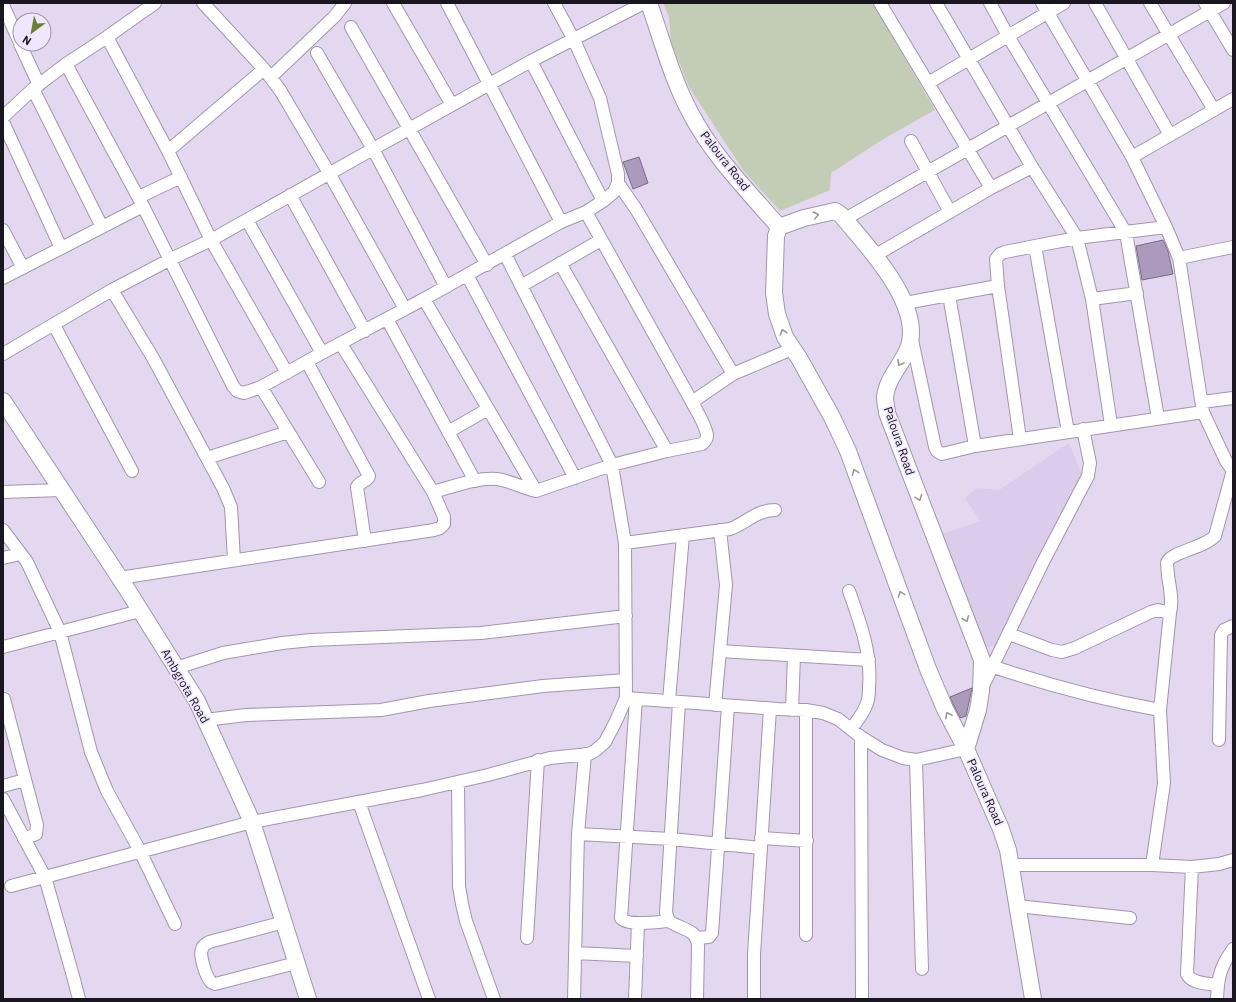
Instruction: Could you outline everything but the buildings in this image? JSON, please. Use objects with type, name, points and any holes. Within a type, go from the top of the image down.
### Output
[{"type":"main road","name":"Paloura Road","points":[[649,3],[679,89],[701,132],[729,169],[779,227]]},
{"type":"main road","points":[[912,340],[911,325],[905,303],[891,279],[841,215],[835,211],[804,218],[779,227],[776,236],[774,293],[777,314],[785,337],[799,358],[832,417],[844,444],[928,669],[945,709],[966,749]]},
{"type":"main road","name":"Paloura Road","points":[[912,340],[907,352],[888,385],[885,398],[887,413],[982,660],[981,691],[978,710],[966,749],[1001,829],[1008,850],[1033,999]]},
{"type":"main road","name":"Ambgrota Road","points":[[3,402],[119,578],[197,701],[252,822],[308,999]]},
{"type":"street","points":[[3,117],[36,87],[66,64],[155,3]]},
{"type":"street","points":[[203,3],[268,73],[329,173],[405,310]]},
{"type":"street","points":[[168,151],[268,73],[335,16],[345,3]]},
{"type":"street","points":[[392,3],[452,105]]},
{"type":"street","points":[[447,3],[561,222]]},
{"type":"street","points":[[66,64],[141,201],[233,386],[244,394],[261,388],[322,353],[405,310],[561,222],[586,212],[614,192],[618,183],[618,174],[600,98],[574,40],[554,3]]},
{"type":"street","points":[[3,354],[112,290],[211,240],[531,61],[644,3]]},
{"type":"street","points":[[880,3],[991,188]]},
{"type":"street","points":[[936,3],[970,58],[1032,167],[1077,238],[1092,300],[1111,425]]},
{"type":"street","points":[[990,3],[1008,36],[1126,233],[1158,418]]},
{"type":"street","points":[[928,83],[1008,36],[1045,8],[1064,3]]},
{"type":"street","points":[[1095,3],[1170,135]]},
{"type":"street","points":[[1150,3],[1214,110]]},
{"type":"street","points":[[845,219],[1169,34],[1207,7],[1224,3]]},
{"type":"street","points":[[3,4],[12,25]]},
{"type":"street","points":[[1207,7],[1233,50]]},
{"type":"street","points":[[1045,8],[1132,157],[1166,227],[1179,258],[1202,407],[1226,461],[1233,471],[1215,536],[1210,541],[1169,559],[1167,564],[1171,606],[1160,710],[1164,783],[1152,865]]},
{"type":"street","points":[[351,28],[487,265]]},
{"type":"street","points":[[107,37],[168,151],[211,240],[287,373]]},
{"type":"street","points":[[23,52],[36,87],[102,227]]},
{"type":"street","points":[[317,53],[372,149],[446,287]]},
{"type":"street","points":[[531,61],[603,201]]},
{"type":"street","points":[[1132,157],[1233,99]]},
{"type":"street","points":[[3,122],[61,248]]},
{"type":"street","points":[[911,141],[950,212]]},
{"type":"street","points":[[874,256],[991,188],[1032,167]]},
{"type":"street","points":[[3,278],[102,227],[180,177]]},
{"type":"street","points":[[618,183],[636,209],[733,374]]},
{"type":"street","points":[[290,195],[365,331]]},
{"type":"street","points":[[433,492],[475,481],[496,479],[525,489],[536,491],[612,465],[702,444],[706,441],[706,430],[692,402],[600,240],[586,212]]},
{"type":"street","points":[[247,220],[322,353]]},
{"type":"street","points":[[1020,439],[998,286],[996,259],[1000,254],[1005,252],[1077,238],[1166,227]]},
{"type":"street","points":[[3,230],[23,268]]},
{"type":"street","points":[[521,286],[600,240]]},
{"type":"street","points":[[1035,246],[1068,432]]},
{"type":"street","points":[[1179,258],[1233,247]]},
{"type":"street","points":[[505,254],[612,465],[625,543],[626,680],[631,699],[626,836],[621,918],[625,922],[669,921],[690,931],[696,938],[698,946],[697,999]]},
{"type":"street","points":[[560,263],[667,451]]},
{"type":"street","points":[[467,275],[575,478]]},
{"type":"street","points":[[905,303],[998,286]]},
{"type":"street","points":[[112,290],[153,358],[223,488],[231,507],[234,560]]},
{"type":"street","points":[[1092,300],[1137,293]]},
{"type":"street","points":[[949,295],[975,446]]},
{"type":"street","points":[[424,299],[536,491]]},
{"type":"street","points":[[387,319],[475,481]]},
{"type":"street","points":[[54,325],[132,471]]},
{"type":"street","points":[[912,340],[935,446],[937,451],[942,454],[975,446],[1158,418],[1233,398]]},
{"type":"street","points":[[119,578],[434,530],[440,528],[444,524],[444,517],[433,492],[341,344]]},
{"type":"street","points":[[692,402],[733,374],[792,349]]},
{"type":"street","points":[[307,362],[369,476],[366,480],[358,484],[357,487],[366,541]]},
{"type":"street","points":[[261,388],[319,482]]},
{"type":"street","points":[[448,432],[488,409]]},
{"type":"street","points":[[981,691],[994,667],[1043,562],[1088,476],[1090,463],[1083,429]]},
{"type":"street","points":[[207,458],[288,432]]},
{"type":"street","points":[[3,492],[61,490]]},
{"type":"street","points":[[625,543],[730,529],[760,512],[775,510]]},
{"type":"street","points":[[3,530],[27,562],[60,632],[91,752],[107,791],[140,851],[175,924]]},
{"type":"street","points":[[696,938],[709,937],[712,933],[718,844],[722,705],[720,651],[726,585],[720,530]]},
{"type":"street","points":[[669,921],[666,913],[671,839],[674,702],[683,535]]},
{"type":"street","points":[[3,558],[20,554]]},
{"type":"street","points":[[849,591],[863,629],[869,660],[870,678],[868,701],[862,714],[851,729]]},
{"type":"street","points":[[1009,634],[1052,650],[1062,652],[1074,648],[1151,612],[1158,610],[1170,613]]},
{"type":"street","points":[[3,647],[140,611]]},
{"type":"street","points":[[176,668],[223,653],[282,643],[311,640],[482,633],[626,616]]},
{"type":"street","points":[[1219,740],[1221,635],[1224,630],[1233,626]]},
{"type":"street","points":[[720,651],[869,660]]},
{"type":"street","points":[[792,710],[794,656]]},
{"type":"street","points":[[994,667],[1096,697],[1160,710]]},
{"type":"street","points":[[205,720],[246,715],[381,710],[429,701],[543,686],[626,680]]},
{"type":"street","points":[[4,699],[37,830],[36,834],[24,839]]},
{"type":"street","points":[[631,699],[770,709],[806,710],[823,713],[838,720],[882,750],[903,758],[916,760],[966,749]]},
{"type":"street","points":[[11,886],[252,822],[458,782],[488,775],[538,760],[589,754],[605,742],[616,721],[631,699]]},
{"type":"street","points":[[754,999],[754,954],[770,709]]},
{"type":"street","points":[[806,710],[806,935]]},
{"type":"street","points":[[861,737],[862,999]]},
{"type":"street","points":[[574,999],[578,834],[585,754]]},
{"type":"street","points":[[527,938],[538,760]]},
{"type":"street","points":[[916,760],[922,969]]},
{"type":"street","points":[[3,786],[25,780]]},
{"type":"street","points":[[458,782],[459,886],[466,921],[494,999]]},
{"type":"street","points":[[3,799],[45,877],[78,999]]},
{"type":"street","points":[[359,802],[429,999]]},
{"type":"street","points":[[578,834],[671,839],[718,844],[807,841]]},
{"type":"street","points":[[1010,865],[1152,865],[1192,867],[1219,864],[1233,860]]},
{"type":"street","points":[[1192,867],[1187,974],[1189,978],[1195,981],[1217,986]]},
{"type":"street","points":[[1017,906],[1130,918]]},
{"type":"street","points":[[284,922],[209,942],[203,946],[201,953],[206,974],[211,982],[215,984],[296,963]]},
{"type":"street","points":[[635,999],[638,922]]},
{"type":"street","points":[[575,953],[637,956]]},
{"type":"street","points":[[1217,999],[1217,986],[1222,966],[1232,954]]},
{"type":"shaded area","points":[[1069,443],[1082,474],[1001,643],[984,649],[939,535],[980,521],[965,498],[977,488],[999,490]]},
{"type":"green space","points":[[663,3],[873,3],[935,110],[885,138],[831,173],[830,190],[780,211],[743,170],[689,87],[671,42],[669,17]]}]
